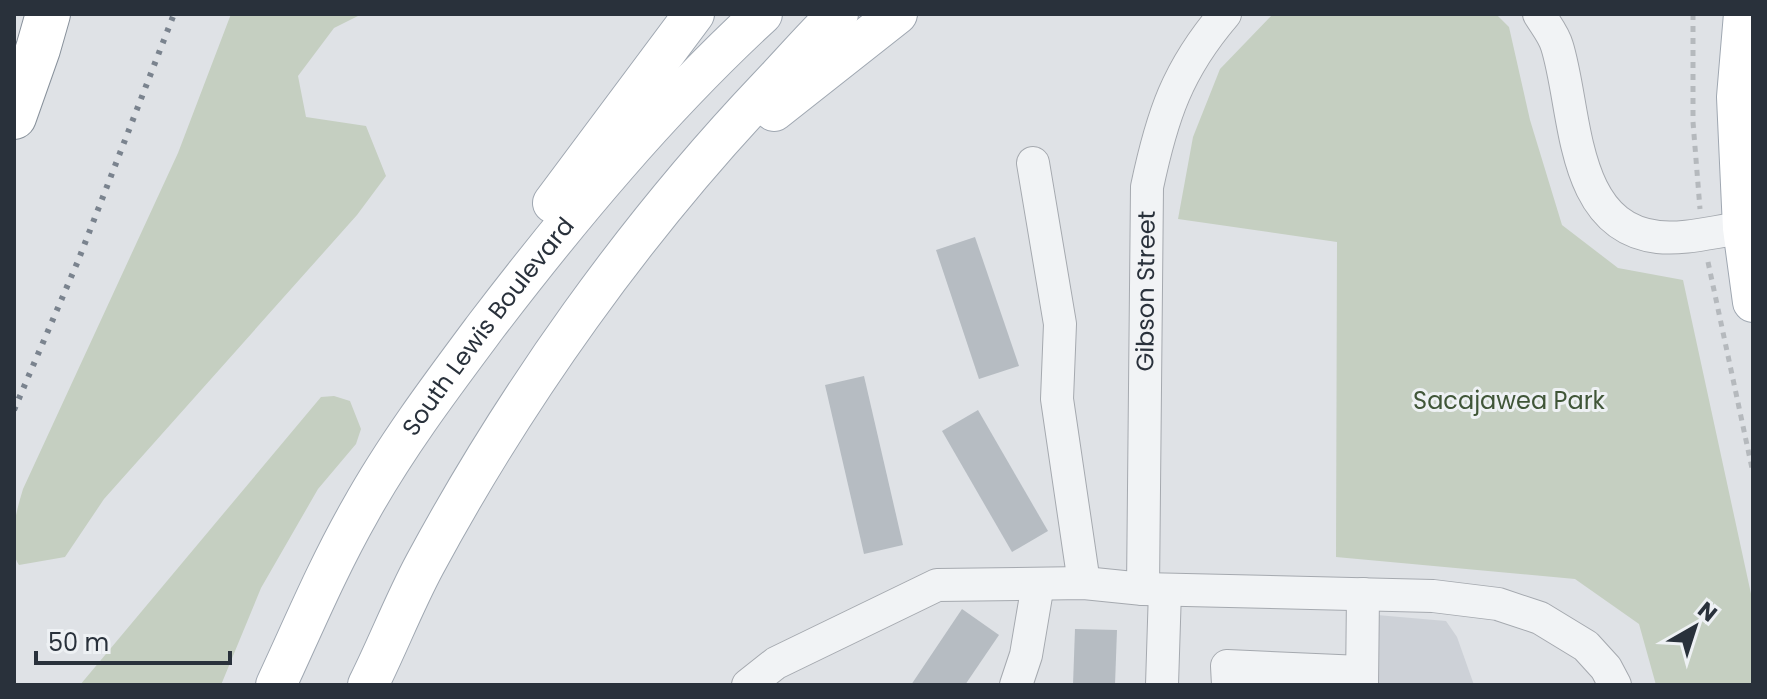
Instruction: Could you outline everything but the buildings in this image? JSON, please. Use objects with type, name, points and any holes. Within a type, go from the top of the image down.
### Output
[{"type":"highway","points":[[14,117],[48,14]]},
{"type":"main road","points":[[374,488],[485,298],[694,14]]},
{"type":"main road","name":"South Lewis Boulevard","points":[[276,685],[328,574],[374,488],[445,382],[540,255],[651,125],[762,14]]},
{"type":"main road","points":[[368,685],[424,566],[506,426],[613,272],[730,128],[838,14]]},
{"type":"main road","points":[[668,202],[812,79],[897,14]]},
{"type":"main road","points":[[1744,14],[1737,97],[1743,228],[1753,302]]},
{"type":"street","name":"Gibson Street","points":[[1162,685],[1154,590],[1147,187],[1156,143],[1173,92],[1200,43],[1225,14]]},
{"type":"street","points":[[1539,14],[1556,42],[1582,166],[1595,198],[1611,216],[1630,229],[1658,237],[1743,228]]},
{"type":"street","points":[[1033,163],[1060,324],[1057,399],[1084,583]]},
{"type":"street","points":[[748,685],[776,663],[937,585],[1084,583],[1154,590],[1433,596],[1485,602],[1540,618],[1586,646],[1613,680]]},
{"type":"street","points":[[1016,685],[1026,655],[1038,584]]},
{"type":"street","points":[[1228,685],[1227,666],[1361,678],[1363,594]]},
{"type":"shaded area","points":[[1354,613],[1446,621],[1457,637],[1474,685],[1351,685]]},
{"type":"green space","points":[[231,14],[362,14],[334,28],[298,76],[306,117],[366,126],[386,176],[357,215],[104,499],[65,557],[19,565],[13,538],[23,489],[178,153]]},
{"type":"green space","name":"Sacajawea Park","points":[[1273,14],[1496,14],[1509,27],[1530,120],[1562,225],[1618,268],[1683,280],[1753,603],[1753,685],[1656,685],[1639,624],[1575,579],[1336,557],[1337,242],[1178,219],[1193,137],[1220,69]]},
{"type":"green space","points":[[334,396],[350,401],[361,429],[356,444],[318,489],[261,588],[221,685],[80,685],[321,397]]},
{"type":"railway","points":[[14,410],[78,261],[174,14]]}]
